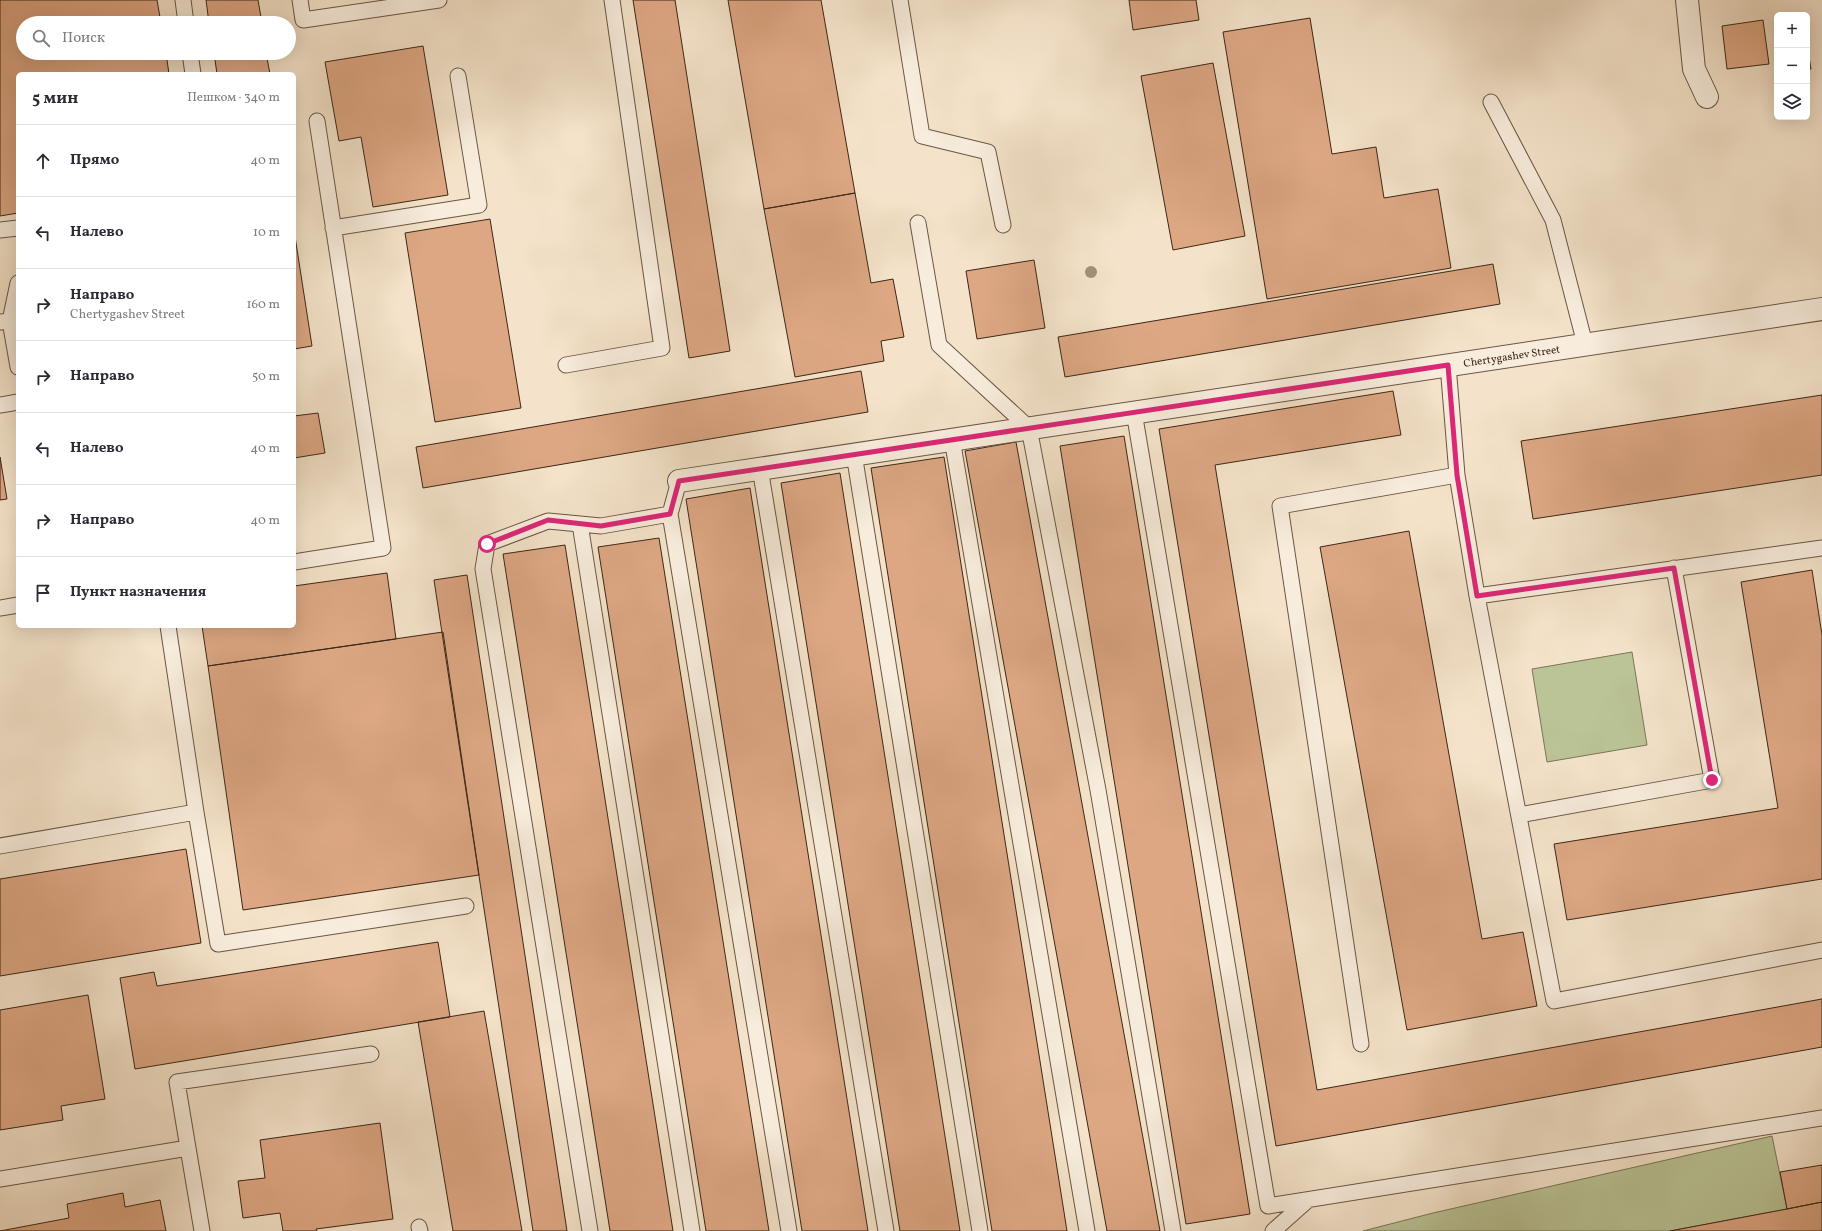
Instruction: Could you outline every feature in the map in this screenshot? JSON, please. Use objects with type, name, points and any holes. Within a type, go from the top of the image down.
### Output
[{"type":"street","points":[[1686,0],[1694,69],[1707,97]]},
{"type":"street","name":"Chertygashev Street","points":[[679,481],[1822,309]]},
{"type":"lane","points":[[183,0],[185,16]]},
{"type":"lane","points":[[300,0],[302,20],[438,0]]},
{"type":"lane","points":[[566,365],[662,348],[612,0]]},
{"type":"lane","points":[[900,0],[922,136],[988,152],[1003,225]]},
{"type":"lane","points":[[191,60],[193,72]]},
{"type":"lane","points":[[333,228],[479,205],[458,76]]},
{"type":"lane","points":[[1491,102],[1553,220],[1585,344]]},
{"type":"lane","points":[[296,562],[383,548],[333,228],[318,121]]},
{"type":"lane","points":[[918,222],[938,346],[1029,428],[1098,790],[1172,1231]]},
{"type":"lane","points":[[0,230],[16,228]]},
{"type":"lane","points":[[16,289],[5,322],[16,360]]},
{"type":"lane","points":[[1448,365],[1457,475],[1477,596],[1554,1001],[1822,950]]},
{"type":"lane","points":[[0,405],[16,402]]},
{"type":"lane","points":[[1134,412],[1268,1206],[1822,1118]]},
{"type":"lane","points":[[952,439],[1087,1231]]},
{"type":"lane","points":[[854,454],[980,1231]]},
{"type":"lane","points":[[760,468],[886,1231]]},
{"type":"lane","points":[[1362,1044],[1280,506],[1457,475]]},
{"type":"lane","points":[[679,481],[670,514],[788,1231]]},
{"type":"lane","points":[[590,1231],[483,569],[487,544],[548,520],[601,526],[670,514]]},
{"type":"lane","points":[[580,524],[692,1231]]},
{"type":"lane","points":[[1477,596],[1822,548]]},
{"type":"lane","points":[[1518,815],[1712,780],[1674,568]]},
{"type":"lane","points":[[0,608],[16,605]]},
{"type":"lane","points":[[168,628],[196,812],[218,944],[466,906]]},
{"type":"lane","points":[[0,846],[196,812]]},
{"type":"lane","points":[[202,1231],[177,1082],[371,1054]]},
{"type":"lane","points":[[0,1179],[188,1148]]},
{"type":"lane","points":[[1273,1231],[1308,1200]]},
{"type":"green space","points":[[1632,652],[1647,745],[1547,762],[1532,669]]},
{"type":"green space","points":[[1772,1136],[1787,1209],[1670,1231],[1363,1231],[1433,1213]]},
{"type":"building","points":[[0,0],[157,0],[160,16],[16,16],[16,60],[167,60],[169,72],[16,72],[16,213],[0,216]]},
{"type":"building","points":[[206,0],[258,0],[261,16],[208,16]]},
{"type":"building","points":[[633,0],[675,0],[730,351],[689,358]]},
{"type":"building","points":[[728,0],[821,0],[855,193],[764,209]]},
{"type":"building","points":[[1129,0],[1196,0],[1199,20],[1133,30]]},
{"type":"building","points":[[1310,18],[1332,154],[1376,147],[1384,198],[1438,189],[1451,268],[1267,299],[1223,32]]},
{"type":"building","points":[[1763,20],[1769,64],[1727,69],[1722,26]]},
{"type":"building","points":[[423,46],[448,195],[373,207],[361,137],[339,141],[325,62]]},
{"type":"building","points":[[215,60],[267,60],[270,72],[217,72]]},
{"type":"building","points":[[1213,63],[1245,236],[1173,250],[1141,76]]},
{"type":"building","points":[[855,193],[871,283],[893,279],[904,337],[881,341],[884,361],[795,377],[764,209]]},
{"type":"building","points":[[490,219],[521,408],[435,422],[405,233]]},
{"type":"building","points":[[296,243],[312,346],[296,349]]},
{"type":"building","points":[[1034,260],[1045,328],[977,339],[966,271]]},
{"type":"building","points":[[1493,264],[1500,304],[1065,377],[1058,337]]},
{"type":"building","points":[[861,371],[868,412],[423,488],[416,447]]},
{"type":"building","points":[[1393,391],[1401,435],[1215,465],[1317,1090],[1822,999],[1822,1047],[1276,1146],[1159,429]]},
{"type":"building","points":[[1822,395],[1822,475],[1533,519],[1521,441]]},
{"type":"building","points":[[318,413],[325,453],[296,458],[296,416]]},
{"type":"building","points":[[1124,436],[1250,1214],[1186,1224],[1060,446]]},
{"type":"building","points":[[1016,442],[1160,1231],[1107,1231],[965,451]]},
{"type":"building","points":[[0,457],[7,499],[0,500]]},
{"type":"building","points":[[944,457],[1067,1231],[992,1231],[871,468]]},
{"type":"building","points":[[840,473],[960,1231],[900,1231],[781,483]]},
{"type":"building","points":[[750,488],[868,1231],[802,1231],[686,499]]},
{"type":"building","points":[[1409,531],[1482,939],[1523,932],[1537,1006],[1407,1030],[1320,547]]},
{"type":"building","points":[[659,538],[769,1231],[706,1231],[598,547]]},
{"type":"building","points":[[565,545],[673,1231],[610,1231],[503,554]]},
{"type":"building","points":[[1812,570],[1822,635],[1822,879],[1567,920],[1554,844],[1778,808],[1741,582]]},
{"type":"building","points":[[387,573],[396,639],[208,666],[202,628],[296,628],[296,586]]},
{"type":"building","points":[[467,575],[567,1231],[533,1231],[434,580]]},
{"type":"building","points":[[443,632],[479,875],[243,910],[208,666]]},
{"type":"building","points":[[186,849],[201,943],[0,976],[0,879]]},
{"type":"building","points":[[438,942],[450,1017],[135,1069],[120,978],[154,972],[157,986]]},
{"type":"building","points":[[88,995],[105,1099],[61,1106],[63,1120],[0,1130],[0,1010]]},
{"type":"building","points":[[484,1011],[522,1231],[453,1231],[418,1022]]},
{"type":"building","points":[[380,1123],[393,1219],[316,1229],[317,1231],[283,1231],[280,1213],[243,1218],[238,1181],[265,1178],[260,1140]]},
{"type":"building","points":[[1822,1165],[1822,1202],[1787,1209],[1780,1172]]},
{"type":"building","points":[[123,1193],[125,1207],[160,1200],[166,1231],[0,1231],[69,1218],[67,1204]]},
{"type":"building","points":[[1822,1202],[1822,1231],[1670,1231],[1787,1209]]},
{"type":"route","points":[[487,544],[548,520],[601,526],[670,514],[679,481],[1448,365],[1457,475],[1477,596],[1674,568],[1712,780]]}]
